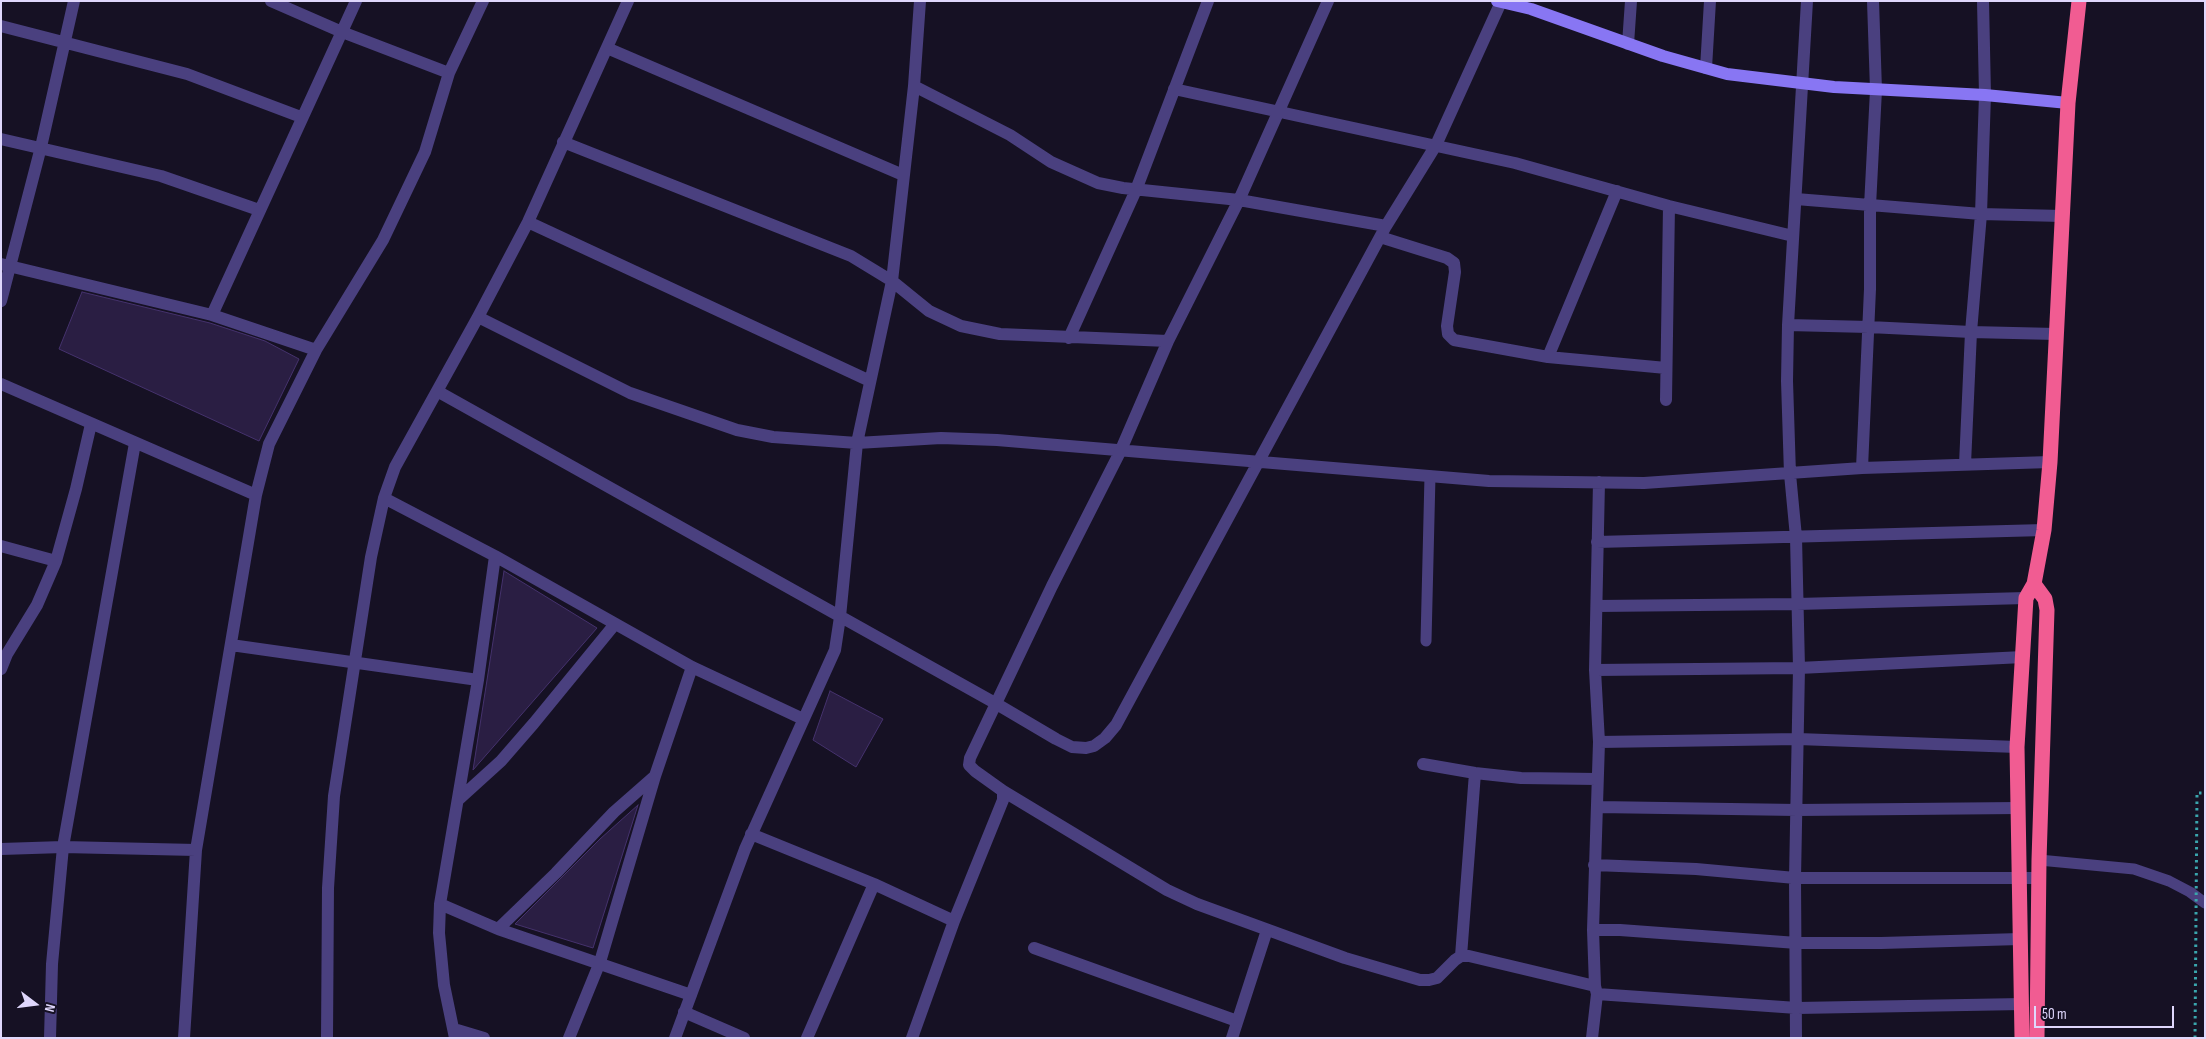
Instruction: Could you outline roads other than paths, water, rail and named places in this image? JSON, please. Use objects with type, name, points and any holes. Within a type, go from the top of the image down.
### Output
[{"type":"highway","points":[[2022,1038],[2017,747],[2030,591],[2044,530],[2050,462],[2068,103],[2079,1]]},
{"type":"highway","points":[[2030,591],[2045,599],[2047,610],[2039,860],[2037,1038]]},
{"type":"street","points":[[1,301],[6,265],[41,147],[74,1]]},
{"type":"street","points":[[271,1],[342,32],[449,73]]},
{"type":"street","points":[[212,315],[301,117],[356,1]]},
{"type":"street","points":[[184,1038],[196,850],[256,495],[269,444],[316,350],[383,240],[424,152],[449,73],[483,1]]},
{"type":"street","points":[[327,1038],[329,870],[334,796],[371,557],[384,498],[396,467],[528,222],[628,1]]},
{"type":"street","points":[[675,1038],[752,834],[802,719],[835,650],[858,443],[892,282],[914,86],[920,1]]},
{"type":"street","points":[[1069,338],[1136,190],[1208,1]]},
{"type":"street","points":[[1328,1],[1239,200],[1168,342],[1120,452],[995,703],[970,758],[969,765],[1003,791],[1167,890],[1197,904],[1345,958],[1420,980],[1437,978],[1454,960],[1460,956],[1469,956],[1596,990],[1797,1008],[2022,1004]]},
{"type":"street","points":[[1628,44],[1631,1]]},
{"type":"street","points":[[1706,68],[1710,1]]},
{"type":"street","points":[[1796,1038],[1799,668],[1796,537],[1790,474],[1788,326],[1807,1]]},
{"type":"street","points":[[1862,468],[1868,326],[1870,206],[1876,90],[1873,1]]},
{"type":"street","points":[[1965,464],[1971,332],[1981,214],[1985,95],[1983,1]]},
{"type":"street","points":[[437,391],[1056,739],[1072,746],[1086,748],[1094,746],[1105,738],[1116,725],[1383,231],[1436,145],[1499,2],[1531,5],[1628,44],[1727,74],[1802,84],[1876,90],[1985,95],[2068,103]]},
{"type":"street","points":[[1,26],[187,74],[301,117]]},
{"type":"street","points":[[606,48],[903,176]]},
{"type":"street","points":[[914,86],[992,126],[1051,162],[1098,183],[1136,190],[1239,200],[1383,231],[1447,258],[1454,263],[1455,272],[1447,326],[1448,334],[1454,340],[1548,357],[1666,368]]},
{"type":"street","points":[[1174,89],[1278,110],[1515,163],[1669,206],[1793,236]]},
{"type":"street","points":[[1,139],[161,176],[259,210]]},
{"type":"street","points":[[563,142],[851,256],[892,282],[929,311],[961,326],[1000,334],[1168,342]]},
{"type":"street","points":[[1548,357],[1617,191]]},
{"type":"street","points":[[1796,199],[1981,214],[2062,216]]},
{"type":"street","points":[[1666,400],[1669,206]]},
{"type":"street","points":[[528,222],[870,381]]},
{"type":"street","points":[[6,265],[212,315],[316,350]]},
{"type":"street","points":[[478,317],[630,393],[691,416],[737,430],[773,437],[858,443],[940,438],[997,440],[1120,452],[1258,461],[1489,481],[1644,483],[1862,468],[2050,462]]},
{"type":"street","points":[[1788,326],[1868,326],[1971,332],[2056,334]]},
{"type":"street","points":[[1,384],[256,495]]},
{"type":"street","points":[[1,669],[4,654],[37,605],[56,561],[91,424]]},
{"type":"street","points":[[50,1038],[52,964],[63,847],[135,443]]},
{"type":"street","points":[[1592,1038],[1596,990],[1593,930],[1599,742],[1595,670],[1599,482]]},
{"type":"street","points":[[384,498],[495,556],[692,667],[802,719]]},
{"type":"street","points":[[1597,542],[2044,530]]},
{"type":"street","points":[[1,546],[56,561]]},
{"type":"street","points":[[484,1038],[454,1033],[444,985],[440,942],[440,904],[478,680],[495,556]]},
{"type":"street","points":[[1597,606],[1797,604],[2030,591]]},
{"type":"street","points":[[458,800],[501,761],[615,624]]},
{"type":"street","points":[[231,645],[478,680]]},
{"type":"street","points":[[1595,670],[1799,668],[2023,657]]},
{"type":"street","points":[[568,1038],[600,962],[655,776],[692,667]]},
{"type":"street","points":[[1599,742],[1798,739],[2017,747]]},
{"type":"street","points":[[1423,764],[1475,773],[1521,778],[1597,779]]},
{"type":"street","points":[[1460,956],[1475,773]]},
{"type":"street","points":[[498,929],[556,873],[614,812],[655,776]]},
{"type":"street","points":[[912,1038],[954,921],[1003,800],[1003,791]]},
{"type":"street","points":[[1598,807],[1798,810],[2018,808]]},
{"type":"street","points":[[752,834],[874,884],[954,921]]},
{"type":"street","points":[[1,849],[63,847],[196,850]]},
{"type":"street","points":[[1594,866],[1696,869],[1796,878],[2039,878]]},
{"type":"street","points":[[807,1038],[874,884]]},
{"type":"street","points":[[440,904],[498,929],[600,962],[691,995]]},
{"type":"street","points":[[1232,1038],[1267,930]]},
{"type":"street","points":[[1593,930],[1620,930],[1797,943],[1881,943],[2020,939]]},
{"type":"street","points":[[1034,948],[1236,1021]]},
{"type":"street","points":[[684,1012],[744,1038]]},
{"type":"lane","points":[[1426,641],[1430,476]]},
{"type":"lane","points":[[2039,860],[2134,869],[2169,880],[2205,903]]}]
